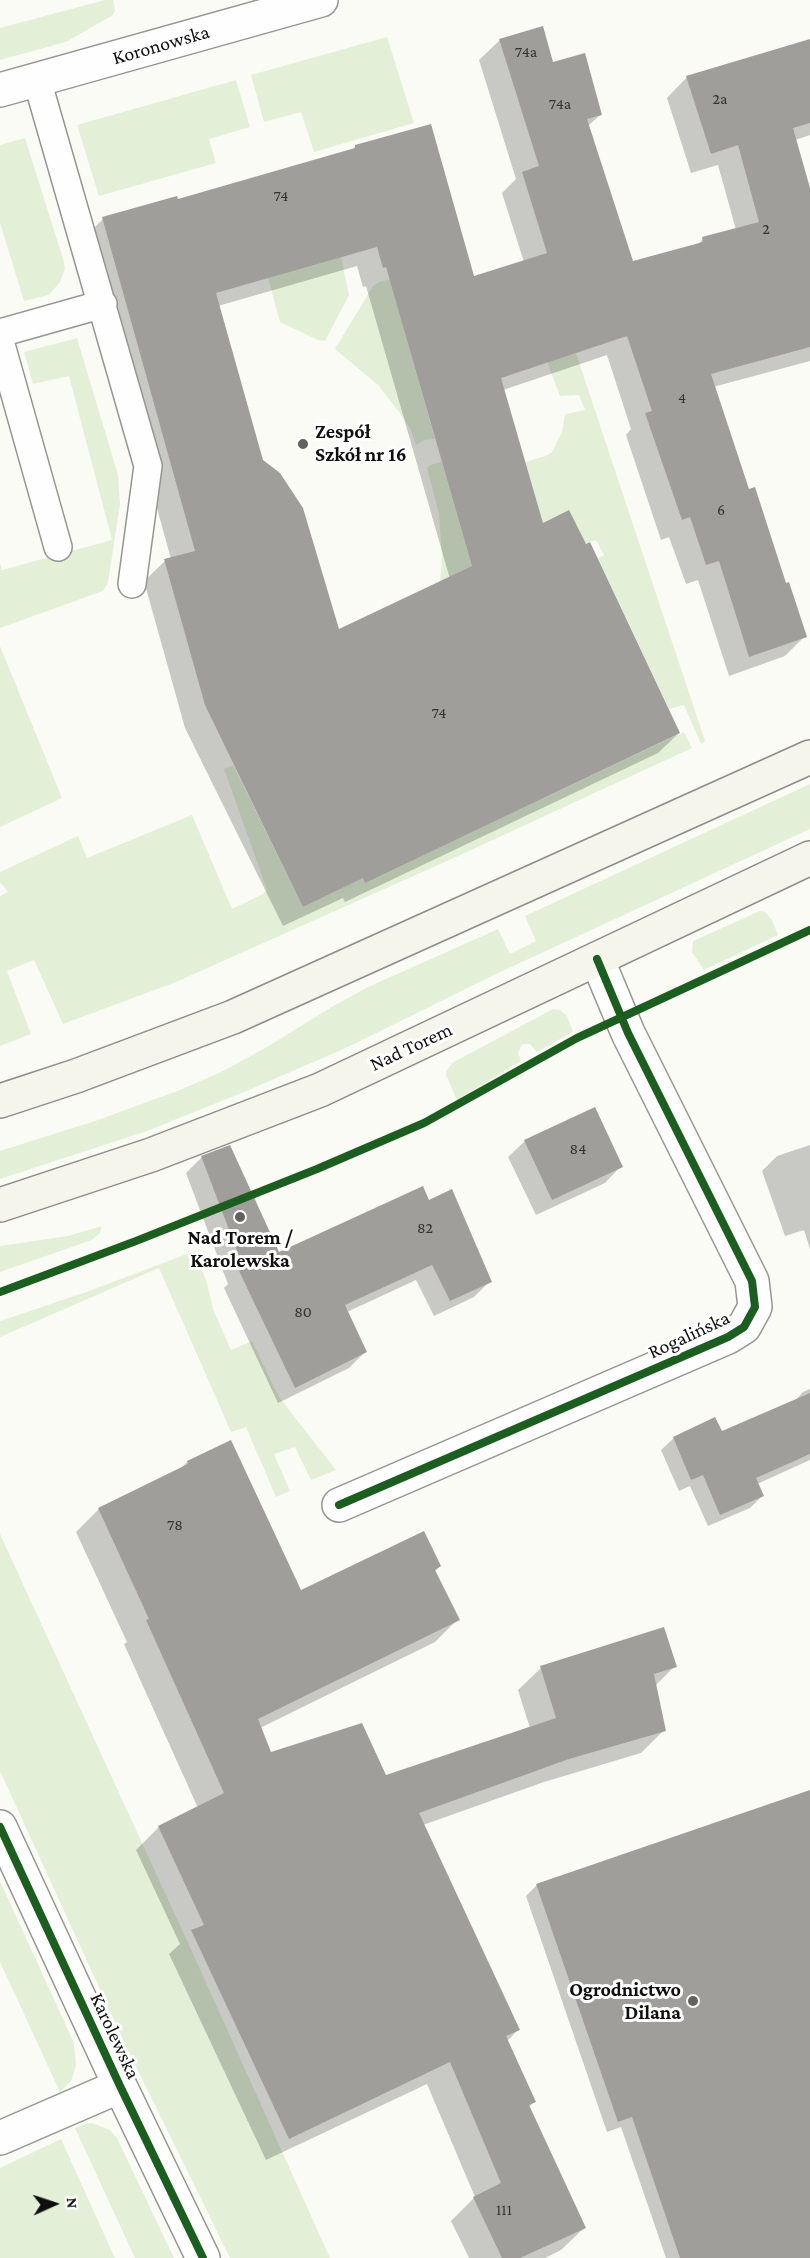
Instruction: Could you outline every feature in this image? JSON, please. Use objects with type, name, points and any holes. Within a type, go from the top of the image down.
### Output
[{"type":"main road","points":[[0,1101],[76,1076],[233,1017],[810,757]]},
{"type":"main road","name":"Nad Torem","points":[[0,1205],[151,1155],[320,1090],[810,858]]},
{"type":"street","name":"Koronowska","points":[[0,90],[321,0]]},
{"type":"street","name":"Rogalińska","points":[[339,1505],[728,1337],[744,1327],[755,1307],[752,1281],[621,1017],[597,959]]},
{"type":"street","name":"Karolewska","points":[[0,1827],[203,2258]]},
{"type":"street","points":[[0,2138],[120,2086]]},
{"type":"lane","points":[[36,80],[103,304],[148,466],[132,584]]},
{"type":"lane","points":[[0,333],[103,304]]},
{"type":"lane","points":[[0,341],[58,547]]},
{"type":"green space","points":[[105,0],[113,0],[115,11],[113,15],[66,42],[0,60],[0,28]]},
{"type":"green space","points":[[387,37],[414,123],[314,152],[301,112],[264,122],[251,75]]},
{"type":"green space","points":[[236,80],[250,127],[209,139],[216,163],[99,196],[77,125]]},
{"type":"green space","points":[[25,138],[65,269],[60,282],[49,295],[24,301],[0,223],[0,145]]},
{"type":"green space","points":[[341,257],[349,295],[325,341],[318,340],[280,322],[268,278]]},
{"type":"green space","points":[[395,278],[405,333],[435,439],[424,440],[416,445],[411,430],[378,385],[335,349],[373,286]]},
{"type":"green space","points":[[77,338],[118,475],[120,504],[108,583],[103,591],[0,628],[0,563],[2,570],[112,540],[69,376],[33,384],[24,352]]},
{"type":"green space","points":[[576,353],[705,741],[701,744],[684,705],[669,709],[598,558],[604,555],[596,540],[552,554],[525,462],[552,452],[562,432],[565,414],[585,410],[579,395],[560,396],[547,362]]},
{"type":"green space","points":[[442,462],[472,566],[440,582],[442,558],[439,514],[427,468]]},
{"type":"green space","points":[[0,646],[62,798],[0,827]]},
{"type":"green space","points":[[684,732],[692,748],[456,857],[176,982],[63,1024],[34,960],[7,971],[31,1034],[0,1046],[0,896],[8,892],[0,882],[0,872],[78,836],[87,858],[192,815],[232,909],[267,890],[224,769],[233,765],[303,907],[363,878],[366,882]]},
{"type":"green space","points":[[810,784],[810,829],[496,974],[348,1047],[244,1092],[147,1131],[0,1179],[0,1151],[98,1120],[180,1090],[221,1072],[368,987],[498,929],[510,954],[536,941],[525,916]]},
{"type":"green space","points":[[760,911],[765,912],[772,920],[778,935],[704,970],[692,952],[693,941]]},
{"type":"green space","points":[[553,1009],[560,1010],[567,1016],[573,1032],[537,1052],[530,1044],[522,1044],[518,1053],[521,1061],[457,1100],[446,1075],[452,1063]]},
{"type":"green space","points":[[102,1226],[100,1233],[92,1240],[0,1272],[0,1246],[68,1236]]},
{"type":"green space","points":[[195,1251],[207,1283],[213,1309],[231,1350],[252,1341],[279,1397],[336,1470],[311,1480],[295,1447],[274,1454],[290,1491],[276,1497],[246,1427],[231,1432],[159,1268],[0,1337],[0,1321],[89,1291]]},
{"type":"green space","points":[[0,1534],[330,2258],[230,2258],[125,2044],[0,1771]]},
{"type":"green space","points":[[0,1881],[74,2043],[76,2066],[71,2081],[60,2092],[0,1962]]},
{"type":"green space","points":[[92,2123],[110,2130],[117,2138],[174,2258],[135,2258],[75,2128]]},
{"type":"green space","points":[[61,2139],[115,2258],[0,2258],[0,2168]]},
{"type":"building","points":[[543,26],[553,62],[585,53],[602,115],[587,119],[633,261],[703,242],[702,237],[759,222],[738,145],[711,154],[686,76],[810,39],[810,123],[793,128],[810,188],[810,347],[711,374],[749,489],[755,487],[786,583],[789,582],[807,637],[749,657],[719,561],[706,565],[690,517],[682,520],[645,413],[652,411],[627,336],[501,378],[543,523],[569,510],[586,544],[590,542],[680,733],[365,883],[363,878],[303,907],[205,705],[164,559],[195,551],[102,217],[177,196],[178,199],[431,124],[474,276],[547,253],[522,172],[539,166],[499,39]],"holes":[[[377,247],[383,268],[386,267],[472,566],[339,629],[303,508],[280,473],[263,460],[216,293]]]},
{"type":"building","points":[[595,1107],[623,1167],[552,1200],[524,1140]]},
{"type":"building","points":[[230,1145],[279,1252],[423,1186],[429,1200],[452,1189],[492,1282],[450,1301],[432,1265],[345,1305],[367,1352],[295,1388],[239,1271],[244,1269],[201,1156]]},
{"type":"building","points":[[810,1393],[810,1454],[756,1478],[764,1496],[720,1515],[703,1475],[691,1480],[673,1437],[715,1417],[722,1431]]},
{"type":"building","points":[[231,1440],[301,1590],[424,1531],[441,1566],[435,1570],[460,1620],[258,1719],[271,1752],[362,1723],[386,1775],[556,1718],[540,1666],[664,1627],[677,1667],[654,1674],[666,1731],[569,1759],[419,1813],[520,2030],[506,2036],[536,2102],[529,2105],[586,2228],[520,2258],[502,2258],[473,2197],[501,2183],[450,2062],[289,2139],[191,1930],[204,1925],[158,1826],[224,1793],[98,1508]]},
{"type":"building","name":"Ogrodnictwo Dilana","points":[[810,1790],[810,2258],[680,2258],[632,2117],[618,2122],[536,1884]]},
{"type":"cycle path","points":[[0,1292],[317,1169],[424,1123],[577,1038],[810,930]]},
{"type":"cycle path","points":[[339,1505],[728,1337],[744,1327],[755,1307],[752,1281],[628,1033],[597,959]]},
{"type":"cycle path","points":[[0,1827],[203,2258]]},
{"type":"place","name":"Zespół Szkół nr 16","points":[[303,444]]},
{"type":"place","name":"Nad Torem / Karolewska","points":[[240,1217]]},
{"type":"place","name":"Ogrodnictwo Dilana","points":[[693,2001]]}]
